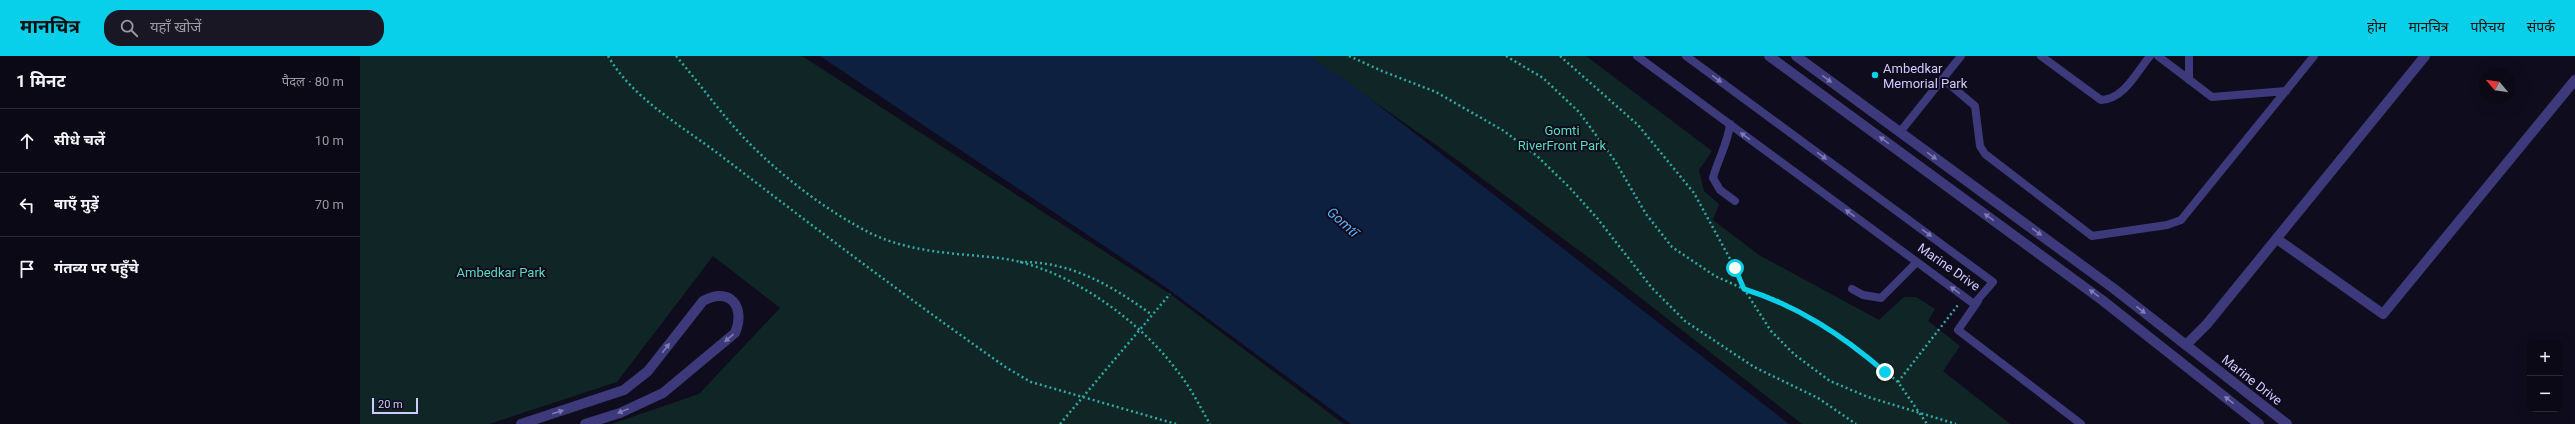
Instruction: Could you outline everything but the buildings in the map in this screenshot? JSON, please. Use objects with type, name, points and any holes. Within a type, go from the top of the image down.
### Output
[{"type":"street","points":[[1769,56],[2102,300],[2259,424]]},
{"type":"street","name":"Marine Drive","points":[[1796,56],[2113,288],[2287,424]]},
{"type":"street","points":[[2186,345],[2207,324],[2425,56]]},
{"type":"street","points":[[2277,239],[2383,314],[2575,80]]},
{"type":"street","points":[[521,424],[624,390],[648,371],[703,300],[714,294],[727,296],[736,304],[740,322],[735,333],[663,393],[620,413],[585,424]]},
{"type":"lane","name":"Marine Drive","points":[[1637,56],[1974,304],[1993,282],[1686,56]]},
{"type":"lane","points":[[1900,132],[1961,56]]},
{"type":"lane","points":[[2041,56],[2101,100],[2112,100],[2121,94],[2150,56]]},
{"type":"lane","points":[[2158,56],[2212,97],[2286,91]]},
{"type":"lane","points":[[2189,56],[2189,80]]},
{"type":"lane","points":[[1943,79],[1975,106],[1980,146],[1985,154],[2092,236],[2167,225],[2180,220],[2314,56]]},
{"type":"lane","points":[[1730,124],[1728,139],[1718,160],[1713,178],[1720,190],[1735,201]]},
{"type":"lane","points":[[1852,289],[1863,295],[1881,298],[1917,262]]},
{"type":"lane","points":[[1985,292],[1958,330],[2081,424]]},
{"type":"path","points":[[608,56],[619,74],[634,90],[960,335],[1031,382],[1176,424]]},
{"type":"path","points":[[676,56],[749,143],[779,171],[817,200],[870,233],[920,250],[1001,258],[1017,262],[1060,276],[1086,290],[1139,331],[1179,372],[1210,424]]},
{"type":"path","points":[[1349,56],[1382,72],[1436,92],[1504,131],[1537,156],[1569,186],[1597,218],[1652,288],[1685,320],[1754,367],[1818,398],[1856,424]]},
{"type":"path","points":[[1506,56],[1543,78],[1579,112],[1615,161],[1646,214],[1672,247],[1715,276],[1744,289],[1776,299],[1808,316],[1851,343],[1898,382],[1927,424]]},
{"type":"path","points":[[1560,56],[1638,125],[1694,193],[1735,268],[1744,289],[1771,331],[1795,356],[1830,381],[1868,397],[1956,424]]},
{"type":"path","points":[[1017,262],[1056,265],[1078,272],[1107,284],[1152,315]]},
{"type":"path","points":[[1060,424],[1170,294]]},
{"type":"path","points":[[1898,382],[1964,296]]},
{"type":"green space","name":"Ambedkar Park","points":[[360,56],[802,56],[1170,294],[1344,424],[611,424],[699,394],[780,308],[713,256],[617,382],[489,424],[360,424]]},
{"type":"green space","name":"Gomti RiverFront Park","points":[[1309,56],[1586,56],[1712,151],[1699,170],[1704,191],[1719,204],[1713,220],[1759,255],[1879,320],[1904,297],[1916,297],[1935,309],[1928,321],[1960,346],[1943,371],[2010,424],[1802,424],[1596,263],[1453,157]]},
{"type":"water","name":"Gomtī","points":[[820,56],[1309,56],[1346,80],[1789,424],[1351,424],[1164,286]]},
{"type":"place","name":"Ambedkar Memorial Park","points":[[1875,75]]},
{"type":"route","points":[[1735,268],[1744,289],[1776,299],[1808,316],[1851,343],[1885,372]]}]
